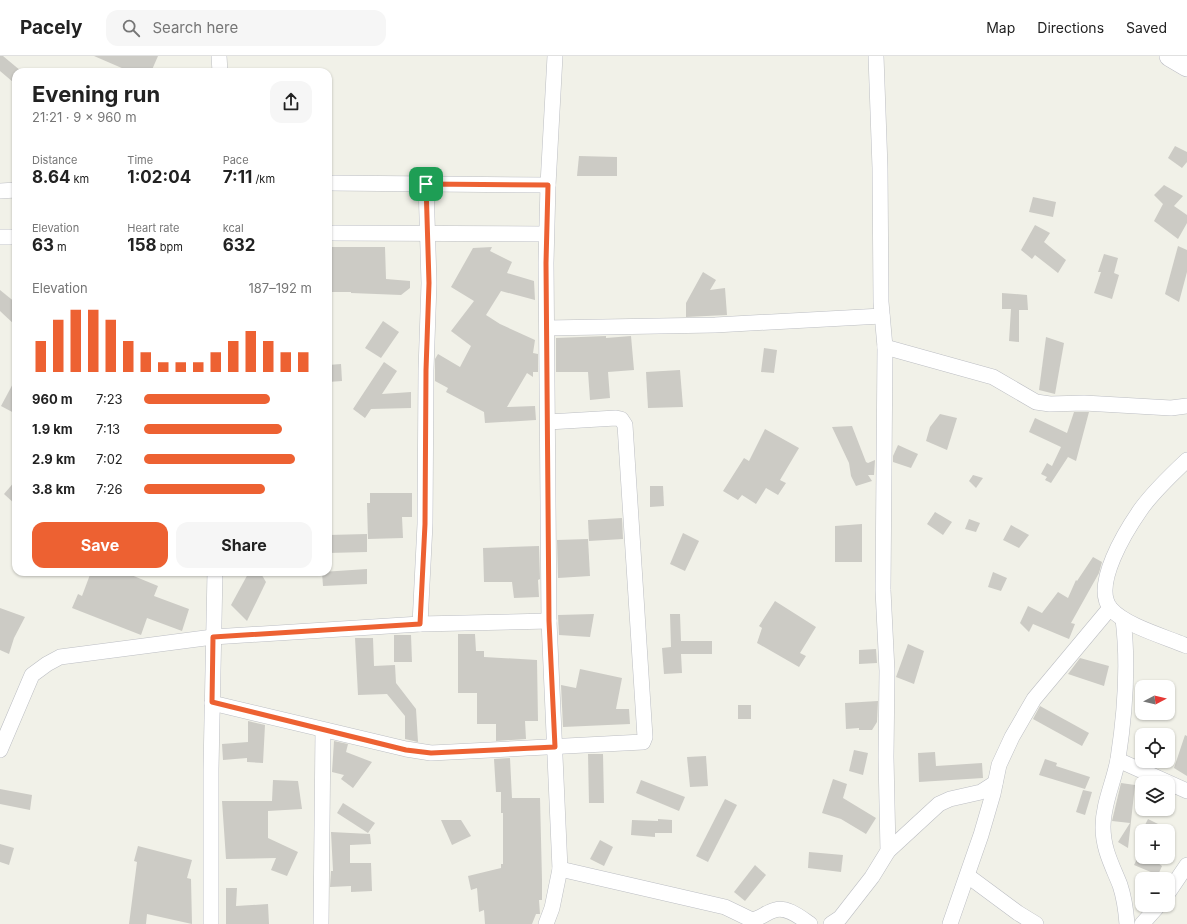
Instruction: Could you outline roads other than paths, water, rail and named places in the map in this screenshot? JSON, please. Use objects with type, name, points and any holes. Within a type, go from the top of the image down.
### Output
[{"type":"main road","points":[[1170,56],[1187,66]]},
{"type":"street","points":[[219,56],[220,68]]},
{"type":"street","points":[[546,924],[552,908],[560,869],[549,621],[546,234],[555,56]]},
{"type":"street","points":[[876,56],[880,168],[882,316],[885,347],[883,590],[887,671],[886,757],[888,851]]},
{"type":"street","points":[[332,183],[548,185]]},
{"type":"street","points":[[420,624],[425,524],[426,370],[429,290],[426,233],[426,184]]},
{"type":"street","points":[[0,191],[12,190]]},
{"type":"street","points":[[332,234],[546,234]]},
{"type":"street","points":[[0,237],[12,237]]},
{"type":"street","points":[[547,328],[715,325],[882,316]]},
{"type":"street","points":[[885,347],[993,377],[1036,402],[1050,404],[1084,403],[1171,408],[1187,406]]},
{"type":"street","points":[[212,702],[406,750],[431,753],[643,742],[645,737],[626,425],[621,419],[616,418],[548,422]]},
{"type":"street","points":[[1187,460],[1169,477],[1142,509],[1113,558],[1105,585],[1106,598],[1110,608],[1123,619],[1187,646]]},
{"type":"street","points":[[211,924],[212,702],[215,576]]},
{"type":"street","points":[[950,924],[968,876],[981,835],[999,765],[1034,699],[1110,608]]},
{"type":"street","points":[[1123,619],[1126,643],[1126,671],[1118,760],[1106,802],[1103,826],[1104,844],[1120,886],[1127,924]]},
{"type":"street","points":[[0,750],[32,675],[60,657],[213,637],[420,624],[549,621]]},
{"type":"street","points":[[321,924],[323,730]]},
{"type":"street","points":[[1118,760],[1187,791]]},
{"type":"street","points":[[831,924],[840,918],[872,877],[888,851],[939,804],[950,799],[981,792],[995,783]]},
{"type":"street","points":[[1175,883],[1187,865]]},
{"type":"street","points":[[560,869],[725,907],[750,922],[780,909],[785,910],[810,924]]},
{"type":"street","points":[[968,876],[1018,913],[1036,924]]},
{"type":"street","points":[[1142,924],[1153,912]]}]
